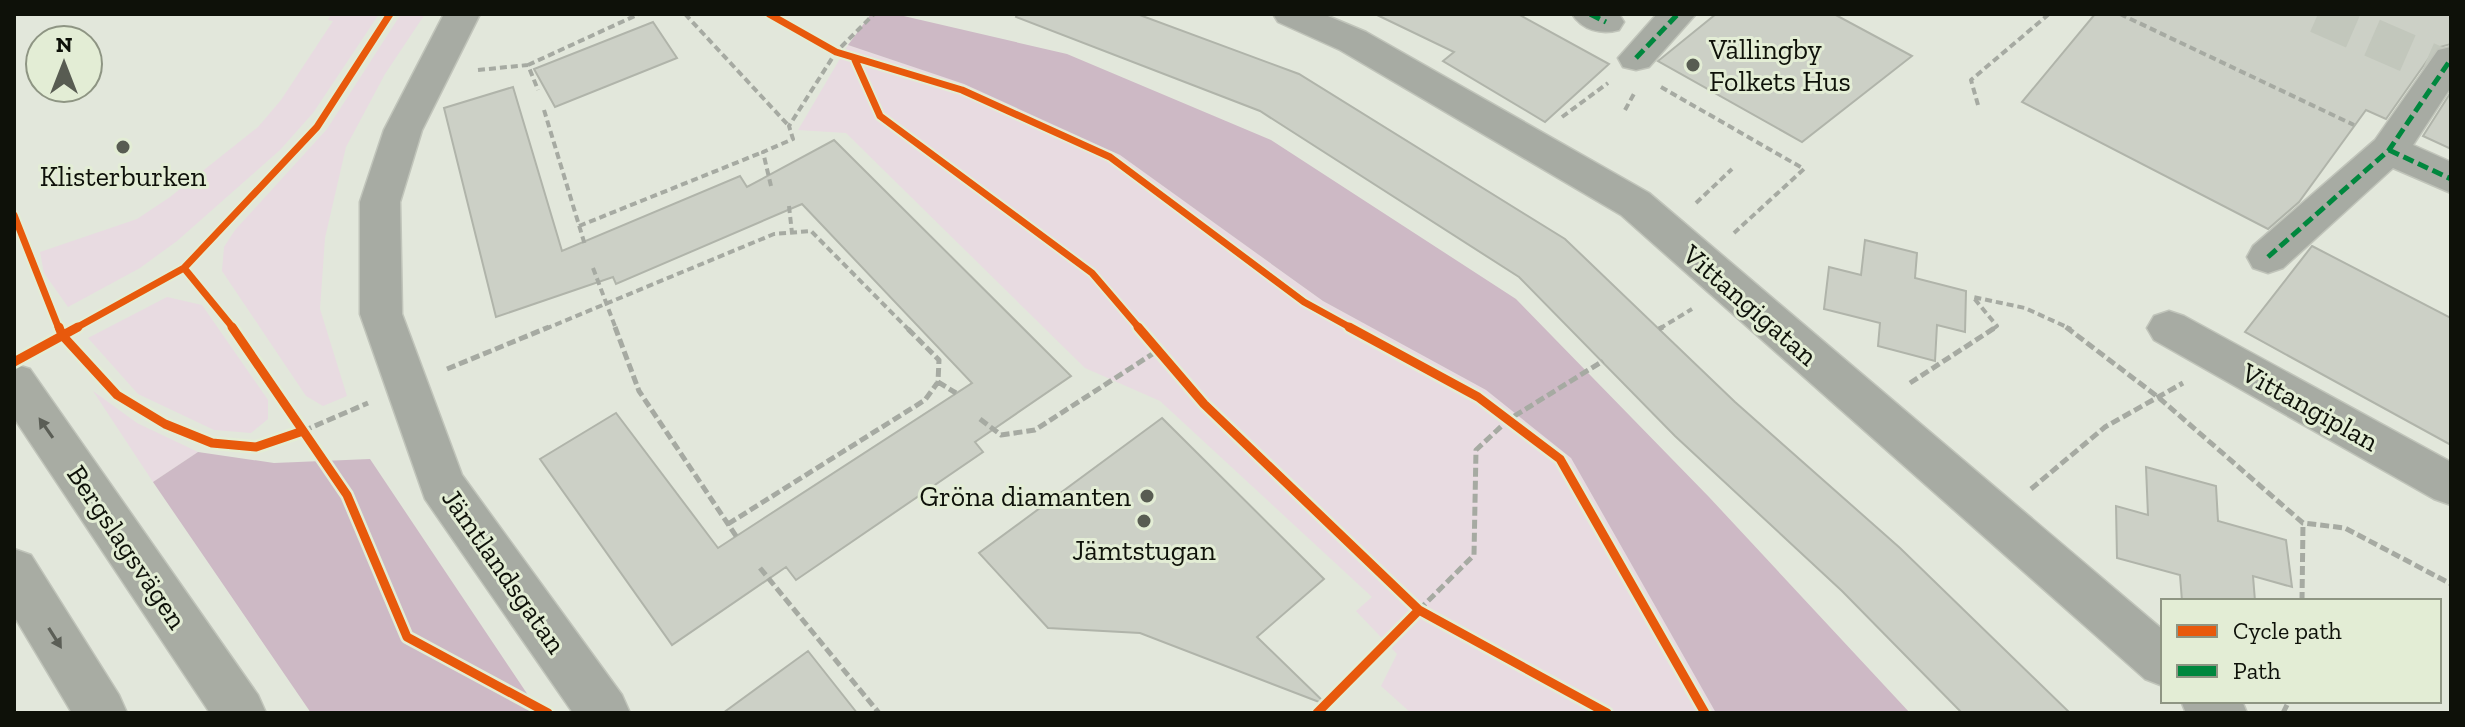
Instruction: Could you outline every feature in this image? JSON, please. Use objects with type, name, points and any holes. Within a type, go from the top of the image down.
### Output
[{"type":"main road","name":"Bergslagsvägen","points":[[14,382],[240,713]]},
{"type":"main road","points":[[14,571],[101,713]]},
{"type":"street","name":"Jämtlandsgatan","points":[[462,14],[403,130],[380,202],[381,314],[442,485],[604,713]]},
{"type":"street","name":"Vittangigatan","points":[[1291,14],[1353,41],[1635,204],[2161,660]]},
{"type":"street","points":[[1636,58],[1678,14]]},
{"type":"street","points":[[2268,257],[2391,147],[2451,59]]},
{"type":"street","points":[[2391,147],[2451,179]]},
{"type":"street","name":"Vittangiplan","points":[[2169,328],[2451,485]]},
{"type":"path","points":[[429,75],[528,65],[639,14]]},
{"type":"path","points":[[579,226],[793,139],[789,126],[685,14]]},
{"type":"path","points":[[789,126],[836,52],[874,14]]},
{"type":"path","points":[[1978,105],[1971,80],[2049,14]]},
{"type":"path","points":[[2120,14],[2391,147]]},
{"type":"path","points":[[822,44],[845,56]]},
{"type":"path","points":[[528,65],[538,90]]},
{"type":"path","points":[[1659,86],[1804,169],[1723,243]]},
{"type":"path","points":[[544,110],[585,245]]},
{"type":"path","points":[[763,152],[771,186]]},
{"type":"path","points":[[1686,212],[1732,169]]},
{"type":"path","points":[[789,206],[792,233]]},
{"type":"path","points":[[291,435],[774,234],[811,231],[939,360],[938,382],[925,400],[728,524]]},
{"type":"path","points":[[593,268],[639,391],[738,539]]},
{"type":"path","points":[[1870,409],[1997,326],[1973,297],[2025,308],[2076,331],[2158,397],[2303,523],[2345,528],[2451,584]]},
{"type":"path","points":[[1148,340],[1167,362]]},
{"type":"path","points":[[980,419],[1001,435],[1035,430],[1157,351]]},
{"type":"path","points":[[1409,620],[1474,555],[1476,450],[1508,420],[1603,361]]},
{"type":"path","points":[[938,382],[956,393]]},
{"type":"path","points":[[1997,518],[2105,427],[2184,383]]},
{"type":"path","points":[[1498,412],[1518,428]]},
{"type":"path","points":[[295,419],[312,444]]},
{"type":"path","points":[[2302,599],[2303,523]]},
{"type":"path","points":[[760,568],[879,713]]},
{"type":"path","points":[[1408,599],[1419,610],[1433,617]]},
{"type":"shaded area","points":[[331,14],[379,14],[313,113],[280,150],[177,241],[140,268],[68,307],[44,273],[40,252],[137,219],[170,197],[258,127],[281,100],[333,21],[328,20]]},
{"type":"shaded area","points":[[401,14],[425,14],[385,74],[346,147],[325,238],[320,309],[347,396],[323,406],[306,396],[222,271],[224,247],[235,230],[327,129]]},
{"type":"shaded area","points":[[871,14],[895,14],[1067,54],[1271,140],[1516,299],[1709,497],[1910,713],[1716,713],[1571,458],[1486,390],[1323,301],[1120,155],[964,84],[848,45]]},
{"type":"shaded area","points":[[848,45],[964,84],[1120,155],[1323,301],[1486,390],[1571,458],[1716,713],[1411,713],[1381,686],[1397,654],[1356,611],[1372,597],[1160,401],[1085,368],[846,133],[798,130]]},
{"type":"shaded area","points":[[167,297],[202,305],[268,400],[268,419],[251,433],[214,430],[138,394],[88,338]]},
{"type":"shaded area","points":[[93,391],[137,423],[198,452],[153,482]]},
{"type":"shaded area","points":[[198,452],[274,463],[370,459],[540,713],[311,713],[153,482]]},
{"type":"building","points":[[1017,14],[1137,14],[1299,74],[1565,239],[1735,402],[1900,548],[2070,713],[1962,713],[1842,591],[1675,436],[1519,277],[1260,111],[1016,17]]},
{"type":"building","points":[[1375,14],[1518,14],[1609,64],[1545,122],[1443,61],[1454,52]]},
{"type":"building","points":[[1716,14],[1834,14],[1912,56],[1802,142],[1658,61]]},
{"type":"building","points":[[2095,14],[2451,14],[2451,44],[2436,48],[2386,119],[2366,110],[2299,202],[2268,229],[2022,102]]},
{"type":"building","points":[[653,22],[677,58],[555,107],[534,69]]},
{"type":"building","points":[[513,87],[562,251],[740,176],[747,187],[834,140],[1071,376],[975,442],[983,452],[796,580],[786,567],[672,645],[540,459],[616,413],[718,548],[972,383],[802,204],[616,284],[613,277],[496,317],[444,108]]},
{"type":"building","points":[[2451,92],[2451,149],[2423,136]]},
{"type":"building","points":[[1865,240],[1917,253],[1915,278],[1966,291],[1965,332],[1937,325],[1935,361],[1878,346],[1880,323],[1824,309],[1829,267],[1861,275]]},
{"type":"building","points":[[2312,246],[2451,318],[2451,445],[2245,332]]},
{"type":"building","name":"Jämtstugan","points":[[1162,418],[1324,579],[1257,637],[1327,705],[1140,633],[1048,628],[979,553]]},
{"type":"building","points":[[2146,467],[2216,486],[2218,521],[2286,540],[2292,587],[2253,576],[2255,599],[2182,599],[2180,575],[2117,558],[2116,506],[2148,515]]},
{"type":"building","points":[[808,651],[857,713],[723,713]]},
{"type":"tunnel","points":[[2318,14],[2444,69]]},
{"type":"marked path","points":[[1590,14],[1606,22]]},
{"type":"marked path","points":[[1636,58],[1678,14]]},
{"type":"marked path","points":[[2268,257],[2389,150],[2451,59]]},
{"type":"marked path","points":[[2389,150],[2451,179]]},
{"type":"cycle path","points":[[14,362],[184,268],[317,127],[390,14]]},
{"type":"cycle path","points":[[769,14],[836,52],[962,90],[1110,157],[1304,302],[1478,397],[1560,459],[1705,713]]},
{"type":"cycle path","points":[[855,60],[880,116],[1092,273],[1204,404],[1419,610],[1607,713]]},
{"type":"cycle path","points":[[14,215],[62,335],[117,395],[165,424],[212,443],[256,447],[303,431]]},
{"type":"cycle path","points":[[184,268],[238,334],[347,495],[407,637],[548,713]]},
{"type":"cycle path","points":[[1317,713],[1419,610]]},
{"type":"place","name":"Vällingby Folkets Hus","points":[[1693,65]]},
{"type":"place","name":"Klisterburken","points":[[123,147]]},
{"type":"place","name":"Gröna diamanten","points":[[1147,496]]},
{"type":"place","name":"Jämtstugan","points":[[1144,521]]}]
